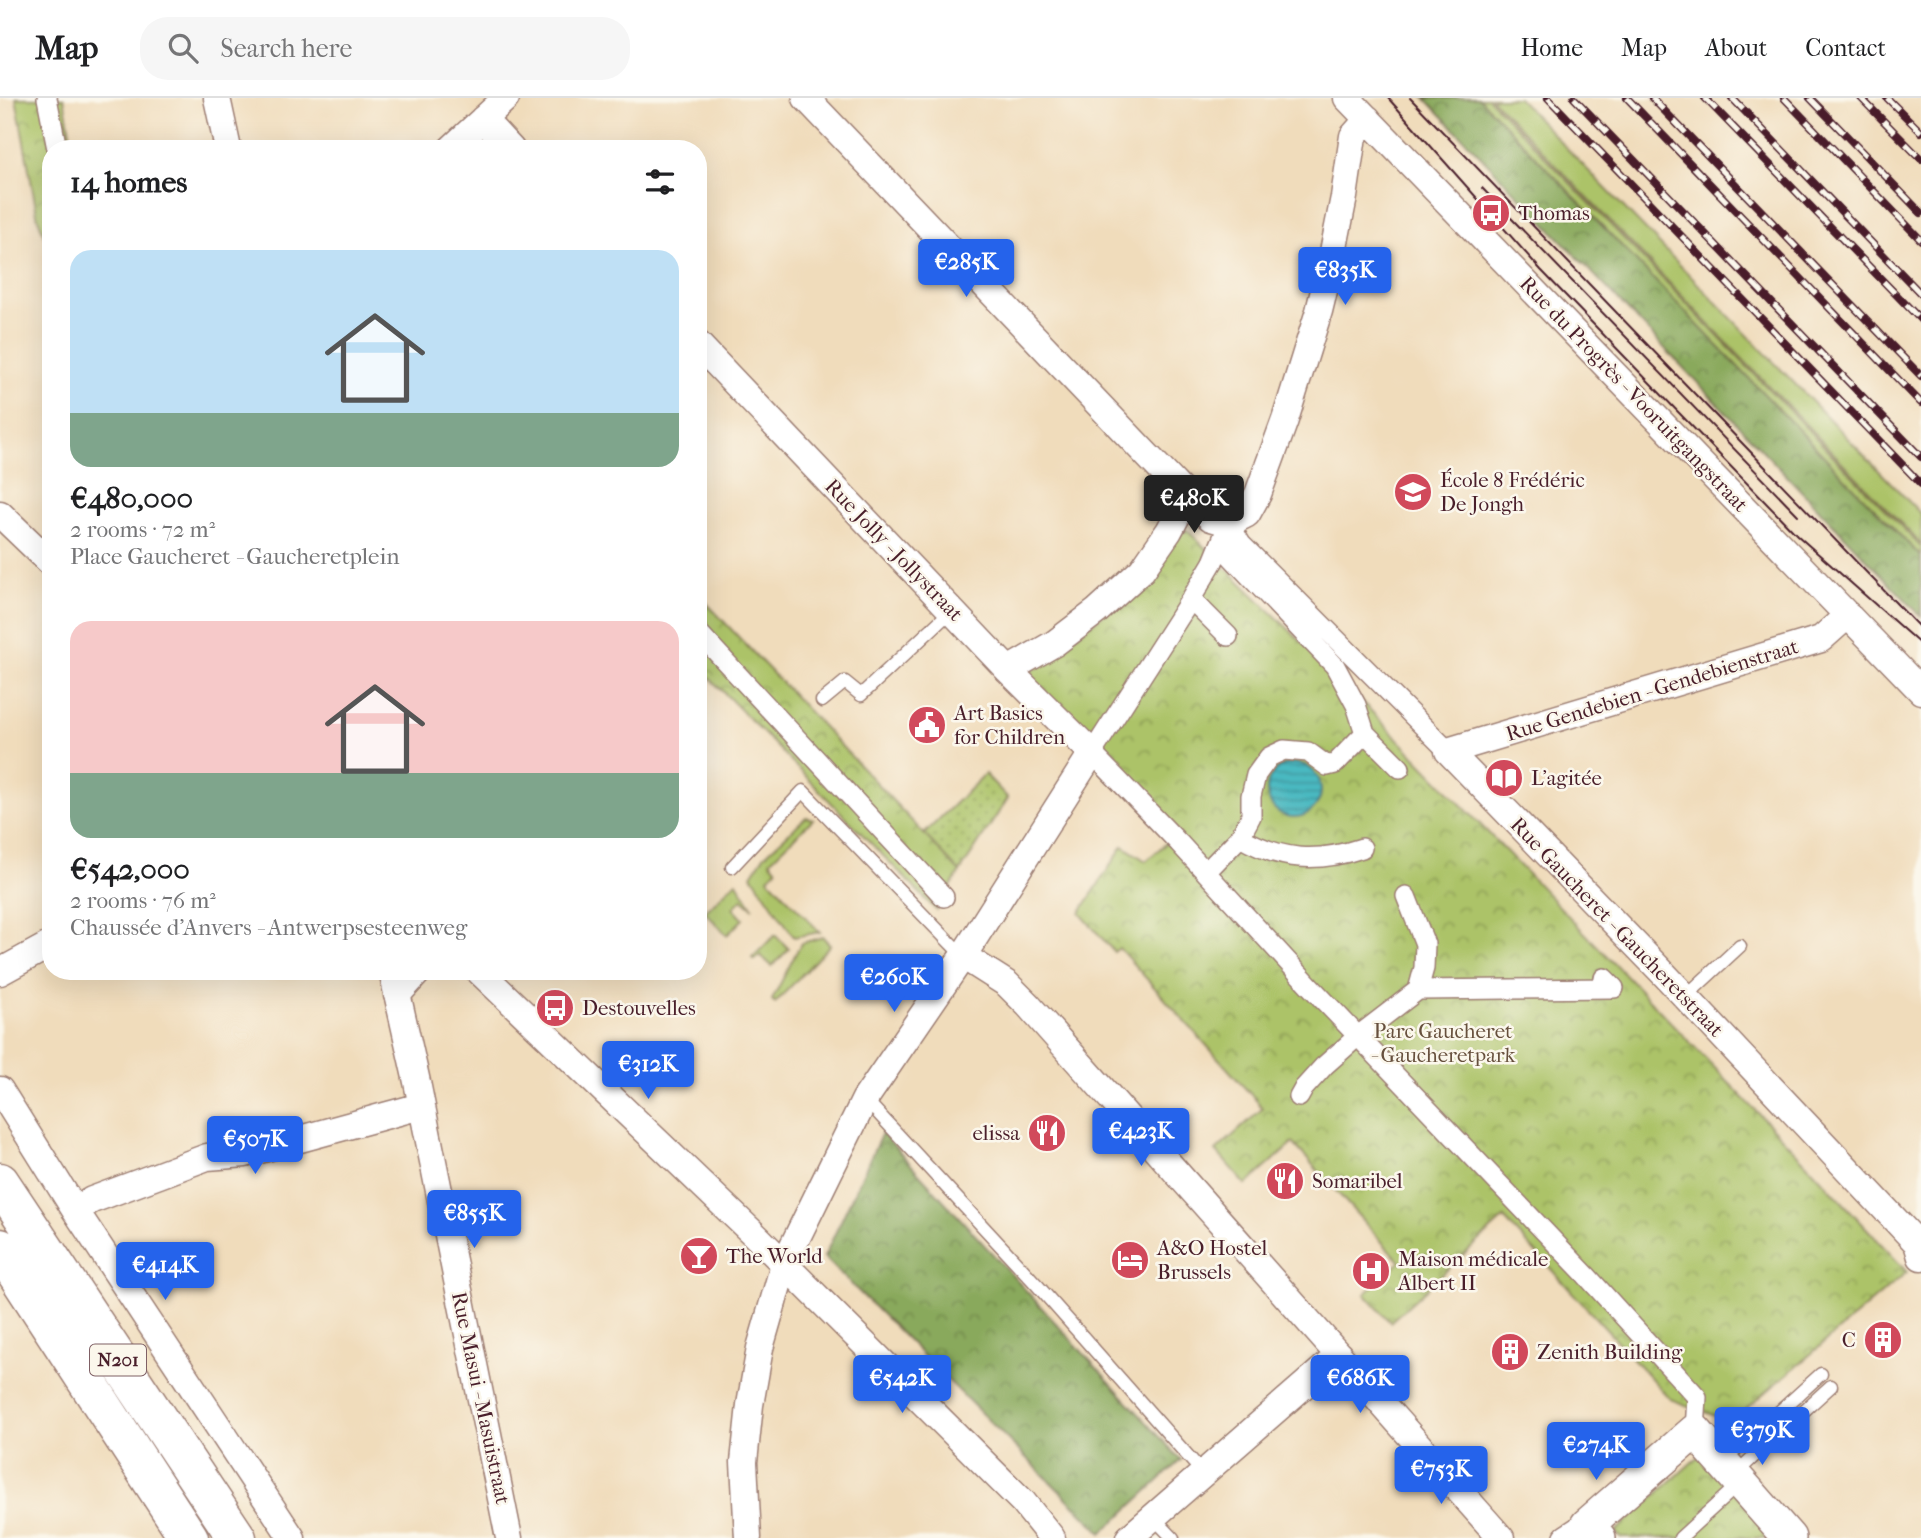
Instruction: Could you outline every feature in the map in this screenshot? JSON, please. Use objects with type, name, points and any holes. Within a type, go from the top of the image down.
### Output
[{"type":"main road","name":"N201","points":[[0,1182],[237,1538]]},
{"type":"main road","name":"N201","points":[[0,1248],[189,1538]]},
{"type":"street","points":[[47,98],[55,140]]},
{"type":"street","points":[[217,98],[226,140]]},
{"type":"street","points":[[461,140],[506,98]]},
{"type":"street","name":"Rue Gaucheret - Gaucheretstraat","points":[[806,98],[1187,497],[1225,534],[1241,544],[1448,751],[1685,997],[1904,1232],[1920,1244]]},
{"type":"street","name":"Rue du Progrès - Vooruitgangstraat","points":[[1347,98],[1921,691]]},
{"type":"street","points":[[748,1538],[744,1462],[750,1405],[760,1348],[784,1264],[865,1099],[963,956],[1191,599],[1225,534],[1247,514],[1258,494],[1285,420],[1319,311],[1345,197],[1353,136],[1368,119]]},
{"type":"street","points":[[483,120],[502,140]]},
{"type":"street","name":"Rue Jolly - Jollystraat","points":[[707,353],[1008,670],[1092,753]]},
{"type":"street","points":[[1008,670],[1055,643],[1097,611],[1142,570],[1169,531],[1187,497]]},
{"type":"street","points":[[0,514],[42,554]]},
{"type":"street","points":[[1225,534],[1335,666],[1356,705],[1365,733],[1400,768]]},
{"type":"street","points":[[1191,599],[1228,636]]},
{"type":"street","name":"Rue Gendebien - Gendebienstraat","points":[[1448,751],[1821,639],[1848,615]]},
{"type":"street","points":[[707,642],[944,897]]},
{"type":"street","points":[[1206,872],[1240,837],[1251,816],[1251,796],[1256,775],[1269,757],[1284,750],[1308,752],[1327,766],[1335,764],[1365,733]]},
{"type":"street","points":[[1092,753],[1357,1036],[1496,1179],[1697,1396],[1695,1431],[1584,1534]]},
{"type":"street","points":[[1240,837],[1259,848],[1310,859],[1342,855],[1362,848]]},
{"type":"street","points":[[1406,896],[1425,944],[1422,995]]},
{"type":"street","points":[[0,972],[42,949]]},
{"type":"street","points":[[963,956],[1007,984],[1028,1005],[1501,1538]]},
{"type":"street","points":[[1299,1097],[1313,1076],[1357,1036],[1422,995],[1614,988],[1604,978]]},
{"type":"street","points":[[488,980],[784,1264],[1023,1502],[1052,1538]]},
{"type":"street","name":"Rue Masui - Masuistraat","points":[[395,983],[509,1538]]},
{"type":"street","points":[[0,1090],[75,1210],[292,1538]]},
{"type":"street","points":[[75,1210],[92,1200],[207,1157],[244,1154],[421,1106]]},
{"type":"street","points":[[1129,1538],[1339,1355]]},
{"type":"street","points":[[1695,1431],[1789,1538]]},
{"type":"lane","points":[[822,701],[845,682],[861,695],[952,610]]},
{"type":"lane","points":[[732,867],[803,790],[963,956]]},
{"type":"lane","points":[[1685,997],[1740,946]]},
{"type":"lane","points":[[865,1099],[1037,1285],[1203,1473]]},
{"type":"lane","points":[[1680,1538],[1774,1416],[1821,1374]]},
{"type":"lane","points":[[1797,1417],[1831,1386]]},
{"type":"lane","points":[[1732,1473],[1765,1446]]},
{"type":"lane","points":[[1153,1517],[1173,1538]]},
{"type":"green space","points":[[16,98],[64,98],[71,140],[42,140],[42,229]]},
{"type":"green space","points":[[1425,98],[1479,98],[1921,557],[1921,616]]},
{"type":"green space","points":[[1479,98],[1488,98],[1921,547],[1921,557]]},
{"type":"green space","points":[[1491,98],[1518,98],[1921,514],[1921,544]]},
{"type":"green space","name":"Parc Gaucheret - Gaucheretpark","points":[[1186,529],[1346,685],[1812,1169],[1907,1272],[1731,1422],[1670,1399],[1504,1218],[1390,1322],[1365,1294],[1400,1262],[1293,1143],[1246,1185],[1216,1151],[1263,1108],[1119,948],[1114,952],[1080,913],[1123,846],[1146,861],[1175,835],[1024,677],[1110,609]]},
{"type":"green space","points":[[707,604],[960,872],[936,910],[707,675]]},
{"type":"green space","points":[[985,774],[1008,798],[960,872],[924,834]]},
{"type":"green space","points":[[806,817],[813,819],[770,861],[777,869],[768,878],[820,932],[794,937],[752,875],[764,856]]},
{"type":"green space","points":[[736,881],[753,908],[742,899],[733,908],[743,919],[727,935],[707,914],[707,910]]},
{"type":"green space","points":[[775,935],[789,949],[772,966],[760,955],[754,960],[752,958]]},
{"type":"green space","points":[[823,937],[830,945],[775,1003],[772,1000],[801,943]]},
{"type":"green space","points":[[882,1133],[1181,1460],[1102,1533],[824,1257]]},
{"type":"green space","points":[[1701,1454],[1777,1538],[1621,1538],[1615,1532]]},
{"type":"water","points":[[1294,763],[1313,771],[1321,790],[1313,809],[1294,817],[1275,809],[1267,790],[1275,771]]},
{"type":"tram line","points":[[1388,98],[1541,270],[1797,535],[1921,645]]},
{"type":"tram line","points":[[1410,98],[1921,629]]},
{"type":"tram line","points":[[1482,188],[1798,515]]},
{"type":"railway","points":[[1548,98],[1921,484]]},
{"type":"railway","points":[[1574,98],[1921,457]]},
{"type":"railway","points":[[1627,98],[1921,403]]},
{"type":"railway","points":[[1652,98],[1921,376]]},
{"type":"railway","points":[[1705,98],[1921,320]]},
{"type":"railway","points":[[1732,98],[1921,294]]},
{"type":"railway","points":[[1784,98],[1921,240]]},
{"type":"railway","points":[[1810,98],[1921,213]]},
{"type":"railway","points":[[1861,98],[1921,159]]},
{"type":"railway","points":[[1887,98],[1921,132]]},
{"type":"place","name":"Thomas","points":[[1491,213]]},
{"type":"place","name":"École 8 Frédéric De Jongh","points":[[1413,492]]},
{"type":"place","name":"Art Basics for Children","points":[[927,725]]},
{"type":"place","name":"L'agitée","points":[[1504,778]]},
{"type":"place","name":"Destouvelles","points":[[555,1008]]},
{"type":"place","name":"elissa","points":[[1047,1133]]},
{"type":"place","name":"Somaribel","points":[[1285,1181]]},
{"type":"place","name":"The World","points":[[699,1256]]},
{"type":"place","name":"A&O Hostel Brussels","points":[[1130,1260]]},
{"type":"place","name":"Maison médicale Albert II","points":[[1371,1271]]},
{"type":"place","name":"C","points":[[1883,1340]]},
{"type":"place","name":"Zenith Building","points":[[1510,1352]]}]
